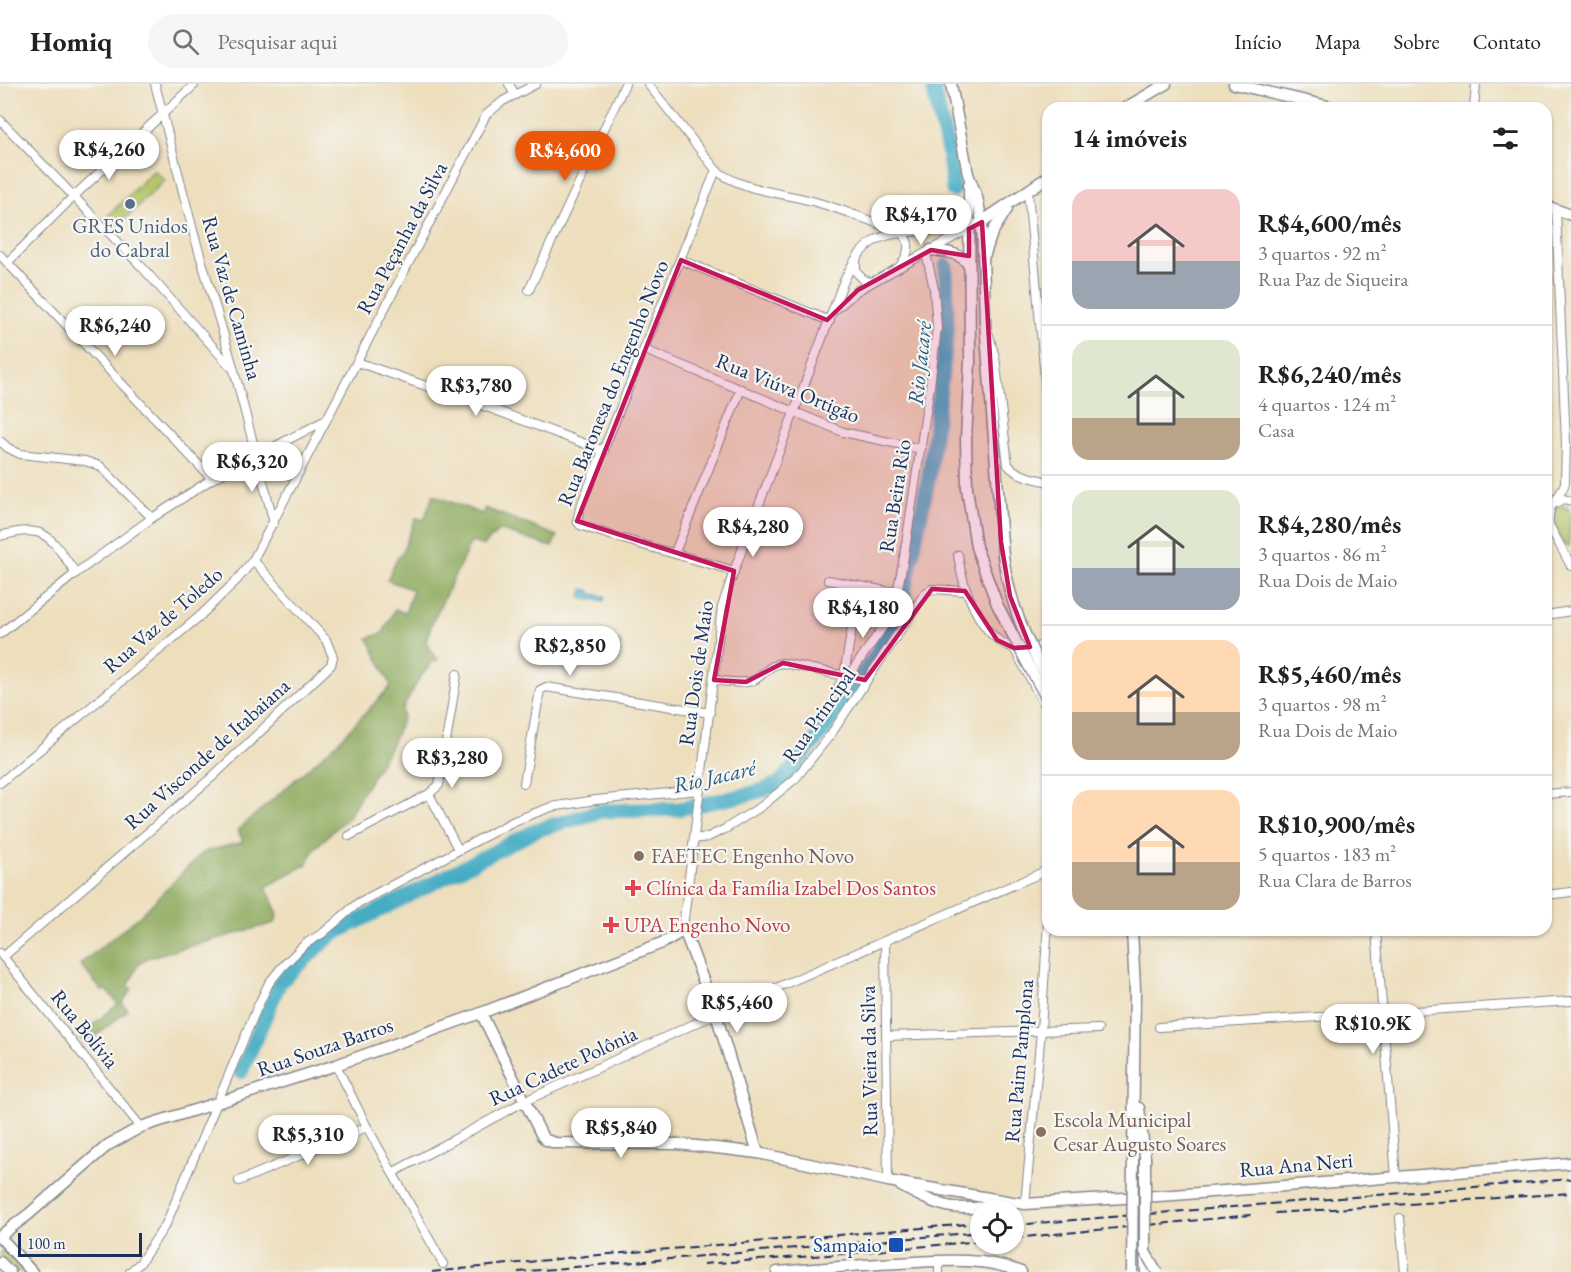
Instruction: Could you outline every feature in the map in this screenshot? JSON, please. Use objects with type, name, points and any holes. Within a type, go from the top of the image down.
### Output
[{"type":"main road","points":[[951,84],[968,174],[967,489],[976,547],[997,604],[1042,690]]},
{"type":"main road","points":[[1135,102],[1166,84]]},
{"type":"main road","points":[[1234,84],[1310,102]]},
{"type":"main road","points":[[968,174],[977,197],[982,222],[985,322],[1003,556],[1010,596],[1018,619],[1042,669]]},
{"type":"main road","points":[[969,229],[1042,182]]},
{"type":"main road","points":[[982,263],[992,233],[1013,202]]},
{"type":"main road","points":[[1552,208],[1571,215]]},
{"type":"main road","points":[[928,251],[961,256],[969,266]]},
{"type":"main road","name":"Rua Souza Barros","points":[[0,1236],[29,1214],[108,1144],[141,1127],[336,1065],[481,1013],[662,943],[676,935],[683,927]]},
{"type":"main road","name":"Rua Dois de Maio","points":[[683,927],[716,1014],[758,1153]]},
{"type":"main road","points":[[1132,936],[1136,989],[1135,1087],[1141,1118],[1132,1272]]},
{"type":"main road","name":"Rua Ana Neri","points":[[481,1013],[546,1140],[555,1143],[677,1144],[758,1153],[891,1181],[944,1207],[970,1209]]},
{"type":"main road","points":[[1139,1157],[1146,1272]]},
{"type":"main road","name":"Rua Ana Neri","points":[[1024,1204],[1127,1198],[1571,1163]]},
{"type":"main road","points":[[0,1236],[32,1272]]},
{"type":"main road","points":[[1145,1252],[1155,1272]]},
{"type":"main road","points":[[0,1262],[10,1272]]},
{"type":"main road","points":[[777,1272],[863,1268],[1010,1267],[1021,1272]]},
{"type":"street","name":"Rua Vaz de Caminha","points":[[155,84],[274,523]]},
{"type":"street","points":[[8,262],[74,196],[195,84]]},
{"type":"street","points":[[509,84],[515,95]]},
{"type":"street","name":"Rua Peçanha da Silva","points":[[326,420],[486,115],[502,101],[536,84]]},
{"type":"street","points":[[529,290],[625,84]]},
{"type":"street","points":[[648,84],[723,176],[743,184],[814,201],[899,232],[907,239],[908,244],[906,258],[900,266]]},
{"type":"street","points":[[1474,102],[1476,84]]},
{"type":"street","points":[[0,120],[168,295],[234,370]]},
{"type":"street","name":"Rua Baronesa do Engenho Novo","points":[[716,170],[580,508],[578,518],[580,525],[605,534],[675,552],[734,571]]},
{"type":"street","points":[[1028,192],[1042,345]]},
{"type":"street","points":[[1552,222],[1568,446],[1564,489],[1552,503]]},
{"type":"street","points":[[871,282],[860,277],[856,272],[857,258],[870,243],[879,237],[899,232],[969,229]]},
{"type":"street","points":[[681,260],[832,317],[851,295],[871,282],[969,229]]},
{"type":"street","name":"Rua Beira Rio","points":[[848,676],[883,627],[897,593],[921,449],[937,327],[928,251]]},
{"type":"street","points":[[0,255],[212,479]]},
{"type":"street","name":"Rua Dois de Maio","points":[[683,927],[722,607],[843,283],[857,258]]},
{"type":"street","points":[[985,322],[995,357],[1008,465],[1016,472],[1042,481]]},
{"type":"street","name":"Rua Viúva Ortigão","points":[[645,350],[843,432],[921,449]]},
{"type":"street","points":[[357,362],[604,451]]},
{"type":"street","points":[[675,552],[741,388]]},
{"type":"street","points":[[0,633],[76,573],[152,518],[212,479],[326,420]]},
{"type":"street","name":"Rua Vaz de Toledo","points":[[0,783],[200,616],[237,580],[253,560],[274,523],[326,420]]},
{"type":"street","points":[[0,441],[20,454],[85,461],[100,466],[152,518]]},
{"type":"street","points":[[1552,505],[1564,499],[1571,501]]},
{"type":"street","points":[[0,536],[25,530],[34,530],[44,534],[76,573]]},
{"type":"street","points":[[1552,530],[1567,553],[1571,567]]},
{"type":"street","points":[[958,555],[965,591],[993,636],[1014,648],[1042,701]]},
{"type":"street","name":"Rua Visconde de Itabaiana","points":[[2,955],[211,778],[331,665],[333,657],[326,640],[253,560]]},
{"type":"street","points":[[828,580],[897,593]]},
{"type":"street","points":[[839,693],[837,690],[848,676],[859,586]]},
{"type":"street","name":"Rua Principal","points":[[694,839],[719,833],[786,788],[831,734],[863,680],[902,629],[924,593],[932,589],[965,591]]},
{"type":"street","points":[[1552,614],[1571,611]]},
{"type":"street","points":[[1014,648],[1042,646]]},
{"type":"street","points":[[714,680],[754,680],[770,666],[783,663],[863,680]]},
{"type":"street","points":[[349,836],[436,790],[441,782],[457,674]]},
{"type":"street","points":[[524,783],[540,690],[546,687],[710,713]]},
{"type":"street","points":[[1552,794],[1571,792]]},
{"type":"street","points":[[429,794],[458,849]]},
{"type":"street","points":[[130,1272],[140,1263],[166,1224],[256,1008],[269,983],[305,944],[323,933],[358,903],[514,820],[551,807],[596,800],[699,795]]},
{"type":"street","name":"Rua Cadete Polônia","points":[[394,1172],[525,1101],[716,1014],[1042,873]]},
{"type":"street","points":[[1552,894],[1571,892]]},
{"type":"street","name":"Rua Paim Pamplona","points":[[1020,1200],[1041,1031],[1047,936]]},
{"type":"street","points":[[1377,936],[1396,1177]]},
{"type":"street","name":"Rua Vieira da Silva","points":[[885,942],[891,1181]]},
{"type":"street","name":"Rua Bolívia","points":[[2,955],[141,1127]]},
{"type":"street","points":[[1159,1027],[1571,1001]]},
{"type":"street","points":[[886,1036],[1098,1029]]},
{"type":"street","points":[[336,1065],[367,1127],[443,1264]]},
{"type":"street","points":[[239,1181],[367,1127]]},
{"type":"street","points":[[1400,1218],[1405,1272]]},
{"type":"street","points":[[1146,1272],[1155,1272]]},
{"type":"highlighted area","points":[[982,222],[1001,542],[1010,596],[1030,647],[1014,648],[997,640],[965,591],[932,589],[865,680],[783,663],[746,682],[714,680],[734,571],[577,521],[681,260],[827,320],[858,290],[931,250],[969,256],[969,229]]},
{"type":"green space","name":"GRES Unidos do Cabral","points":[[154,170],[165,180],[115,228],[105,219]]},
{"type":"green space","points":[[433,495],[482,514],[485,508],[557,536],[552,547],[499,530],[484,546],[471,542],[432,623],[426,642],[438,660],[433,662],[421,676],[402,710],[403,718],[393,742],[348,817],[315,848],[307,864],[266,887],[278,914],[275,923],[147,958],[138,965],[128,987],[132,989],[122,1003],[128,1010],[86,1044],[79,1036],[118,1004],[106,989],[102,991],[80,964],[140,916],[198,857],[207,851],[243,842],[238,830],[336,744],[391,686],[368,638],[383,633],[395,609],[405,613],[413,590],[387,580],[399,555],[401,556],[416,518],[424,520]]},
{"type":"green space","points":[[1559,505],[1568,508],[1570,513],[1569,546],[1564,545],[1552,518],[1554,507]]},
{"type":"green space","points":[[588,637],[621,642],[618,662],[585,657]]},
{"type":"green space","points":[[3,1249],[27,1272],[16,1272],[0,1255]]},
{"type":"water","points":[[583,589],[590,590],[592,594],[605,596],[604,601],[581,598]]},
{"type":"waterway","name":"Rio Jacaré","points":[[932,84],[949,155],[953,190]]},
{"type":"waterway","name":"Rio Jacaré","points":[[241,1072],[280,982],[333,934],[537,830],[601,811],[678,809],[741,796],[779,783],[789,773],[820,735],[876,655],[900,612],[929,476],[947,331],[946,266]]},
{"type":"railway","points":[[1024,1224],[1571,1179]]},
{"type":"railway","points":[[1275,1213],[1571,1193]]},
{"type":"railway","points":[[1024,1237],[1251,1215]]},
{"type":"railway","points":[[432,1272],[586,1256],[970,1224]]},
{"type":"railway","points":[[518,1272],[970,1233]]},
{"type":"railway","points":[[703,1264],[970,1242]]},
{"type":"place","name":"GRES Unidos do Cabral","points":[[130,204]]},
{"type":"place","name":"FAETEC Engenho Novo","points":[[639,856]]},
{"type":"place","name":"Clínica da Família Izabel Dos Santos","points":[[633,888]]},
{"type":"place","name":"UPA Engenho Novo","points":[[611,925]]},
{"type":"place","name":"Escola Municipal Cesar Augusto Soares","points":[[1041,1132]]},
{"type":"place","name":"Sampaio","points":[[896,1245]]}]
